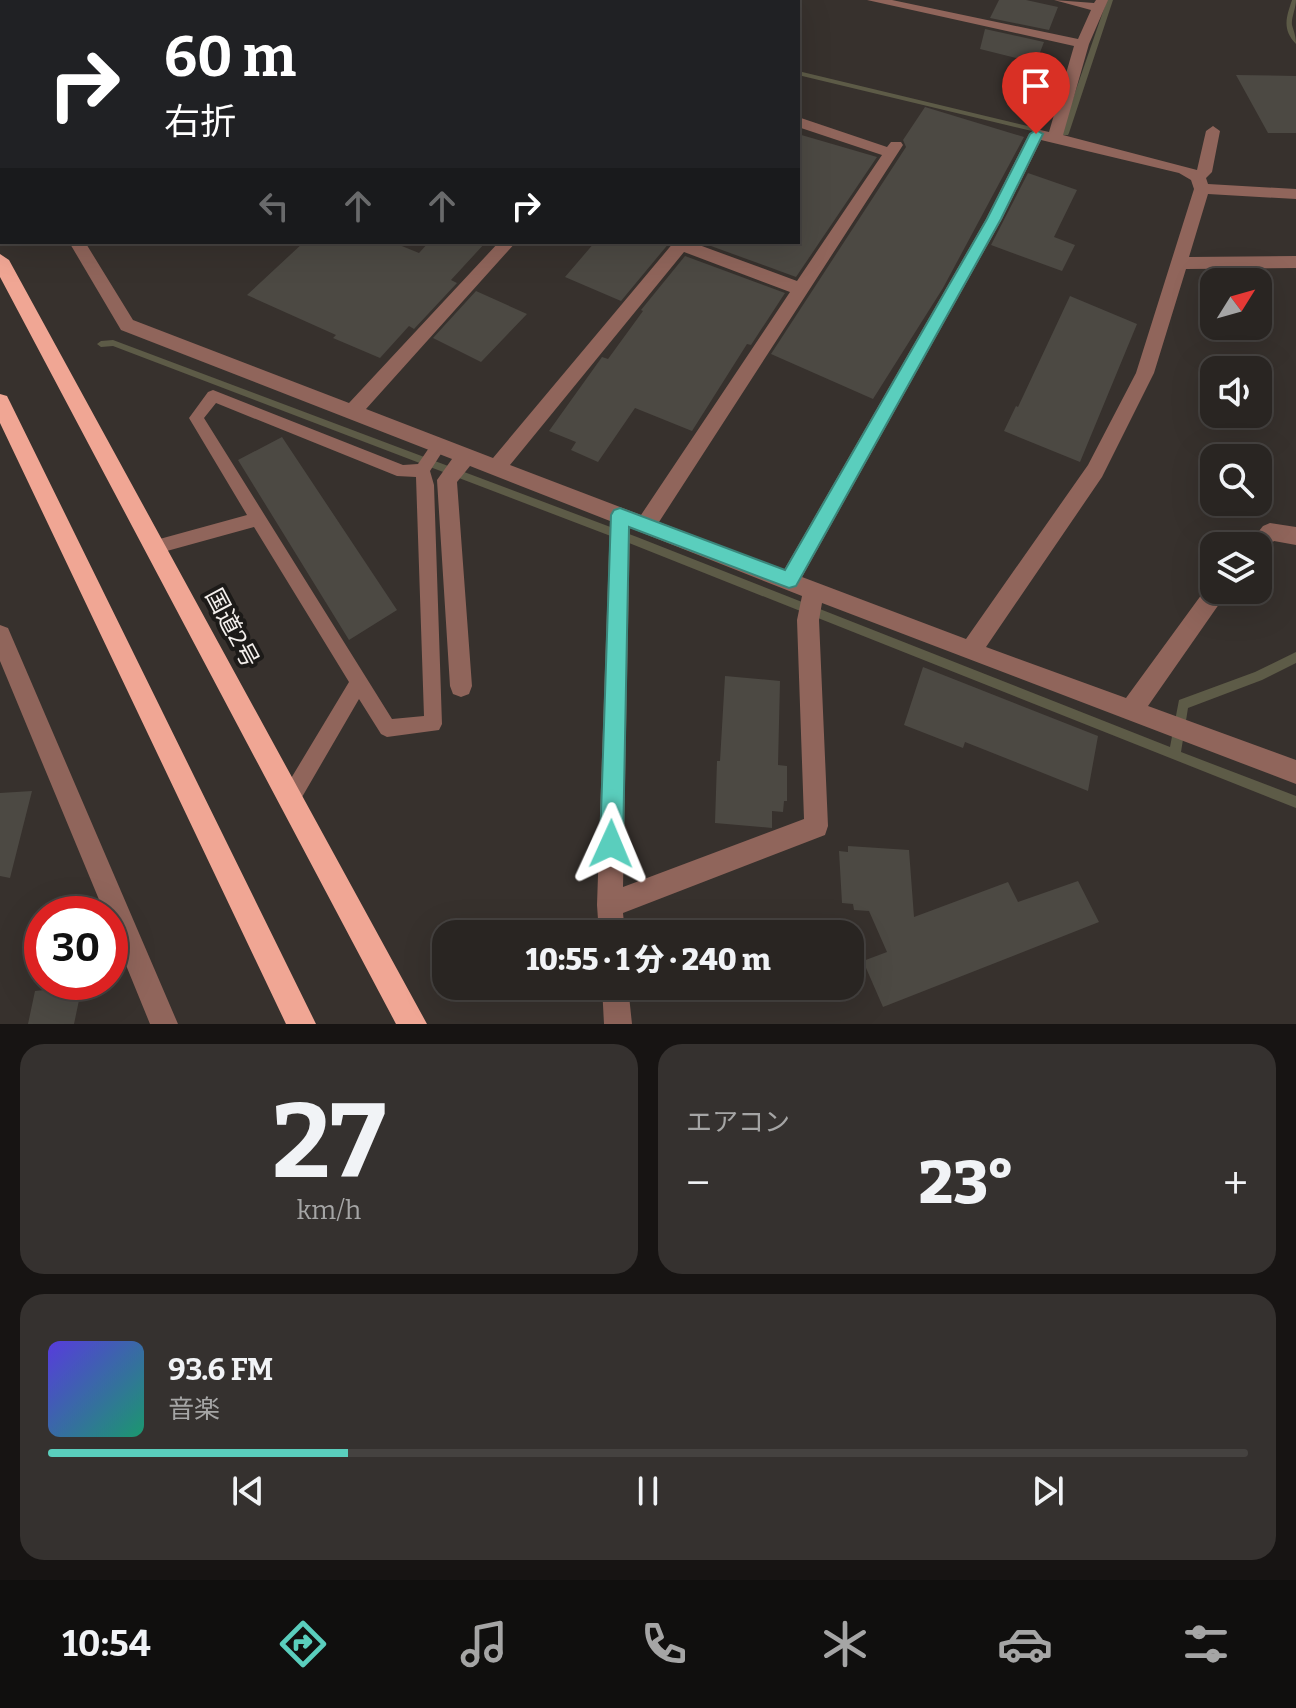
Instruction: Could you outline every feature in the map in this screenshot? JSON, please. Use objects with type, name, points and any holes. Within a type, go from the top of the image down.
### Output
[{"type":"highway","name":"国道2号","points":[[0,260],[412,1024]]},
{"type":"highway","points":[[0,402],[301,1024]]},
{"type":"street","points":[[873,0],[1082,44]]},
{"type":"street","points":[[1055,138],[1082,44],[1101,4],[1060,0]]},
{"type":"street","points":[[647,523],[893,149],[800,123]]},
{"type":"street","points":[[970,651],[1095,471],[1145,373],[1180,263],[1213,131]]},
{"type":"street","points":[[789,580],[994,219],[1036,134],[1184,169],[1200,183],[1296,194]]},
{"type":"street","points":[[78,244],[127,325],[352,412],[429,459],[457,467],[497,467],[619,528],[647,523],[789,580],[811,603],[970,651],[1296,772]]},
{"type":"street","points":[[352,412],[506,244]]},
{"type":"street","points":[[497,467],[681,244]]},
{"type":"street","points":[[685,244],[801,289]]},
{"type":"street","points":[[1180,263],[1296,262]]},
{"type":"street","points":[[457,467],[461,686]]},
{"type":"street","points":[[611,920],[619,528]]},
{"type":"street","points":[[1272,532],[1296,536]]},
{"type":"street","points":[[610,905],[816,826],[811,603]]},
{"type":"street","points":[[1132,709],[1207,604]]},
{"type":"street","points":[[0,635],[164,1024]]},
{"type":"street","points":[[616,1000],[618,1024]]},
{"type":"lane","points":[[213,396],[402,471],[429,459],[426,485],[433,724],[387,728],[196,418],[213,396]]},
{"type":"lane","points":[[156,547],[258,519]]},
{"type":"lane","points":[[291,797],[359,682]]},
{"type":"building","points":[[999,0],[1026,0],[1058,7],[1049,30],[990,18]]},
{"type":"building","points":[[985,29],[1044,42],[1036,63],[980,49]]},
{"type":"building","points":[[1236,75],[1296,76],[1296,133],[1268,133]]},
{"type":"building","points":[[925,107],[1024,137],[943,288],[873,399],[771,354],[906,147],[903,140]]},
{"type":"building","points":[[800,135],[877,157],[796,277],[705,244],[800,244]]},
{"type":"building","points":[[1028,173],[1077,190],[1054,237],[1075,245],[1062,271],[991,245]]},
{"type":"building","points":[[302,244],[397,244],[419,253],[427,244],[484,244],[451,280],[457,283],[414,329],[409,326],[380,358],[247,295]]},
{"type":"building","points":[[593,244],[668,244],[621,301],[565,277]]},
{"type":"building","points":[[685,256],[785,293],[751,345],[747,344],[692,431],[635,408],[598,462],[571,450],[576,442],[549,431],[602,357],[608,359],[641,310]]},
{"type":"building","points":[[476,291],[527,314],[481,362],[433,338]]},
{"type":"building","points":[[1070,296],[1137,324],[1080,462],[1004,431]]},
{"type":"building","points":[[282,437],[397,610],[349,640],[238,460]]},
{"type":"building","points":[[923,667],[1098,736],[1088,791],[965,742],[963,748],[904,725]]},
{"type":"building","points":[[725,676],[780,681],[778,765],[787,766],[787,801],[784,801],[783,812],[772,811],[772,828],[715,823]]},
{"type":"building","points":[[32,791],[10,878],[0,876],[0,793]]},
{"type":"building","points":[[848,846],[909,850],[914,917],[1008,882],[1018,902],[1078,881],[1099,922],[883,1007],[864,961],[887,952],[869,911],[854,910],[853,904],[842,903],[839,851],[848,852]]},
{"type":"building","points":[[33,1000],[79,1000],[74,1024],[28,1024]]},
{"type":"waterway","points":[[1065,133],[1110,0]]},
{"type":"waterway","points":[[1295,0],[1288,23],[1296,42]]},
{"type":"waterway","points":[[800,73],[1032,129]]},
{"type":"waterway","points":[[101,344],[113,343],[633,540],[1175,755]]},
{"type":"waterway","points":[[1175,755],[1183,704],[1258,676],[1296,657]]},
{"type":"waterway","points":[[1175,755],[1296,802]]},
{"type":"route","points":[[611,844],[620,515],[789,580],[994,219],[1036,134]]}]
